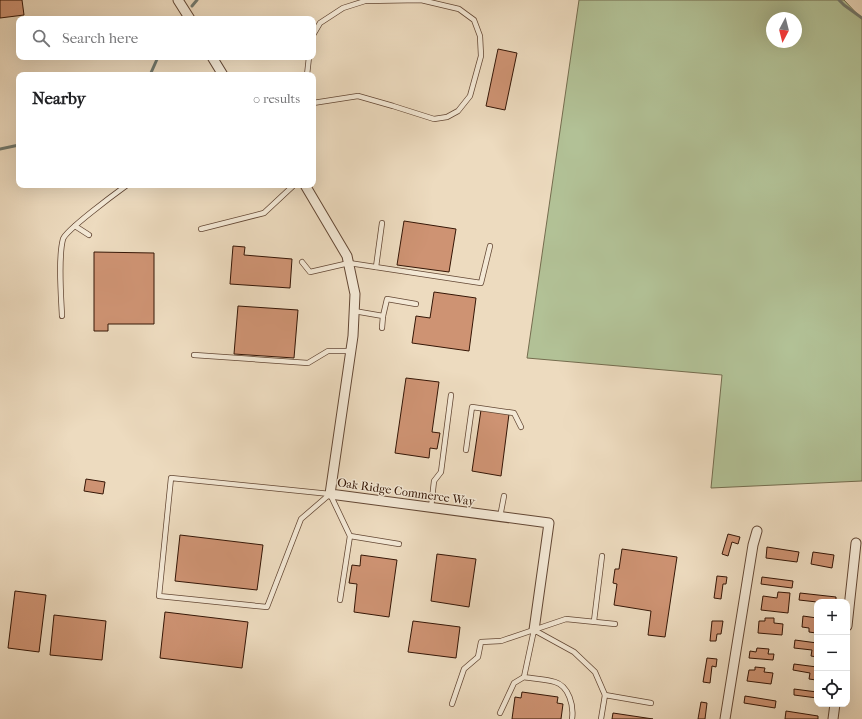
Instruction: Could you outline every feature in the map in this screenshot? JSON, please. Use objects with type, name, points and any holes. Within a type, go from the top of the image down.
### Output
[{"type":"street","points":[[178,0],[188,16]]},
{"type":"street","points":[[214,60],[221,72]]},
{"type":"street","name":"Oak Ridge Commerce Way","points":[[307,188],[347,256],[355,294],[350,351],[330,494],[549,523],[534,630]]},
{"type":"street","points":[[725,719],[753,545],[757,531]]},
{"type":"street","points":[[850,599],[856,542]]},
{"type":"street","points":[[833,719],[835,707]]},
{"type":"lane","points":[[316,30],[320,23],[343,8],[365,2],[421,0],[459,8],[474,20],[480,36],[481,56],[470,96],[458,111],[447,117],[434,119],[358,96],[316,103]]},
{"type":"lane","points":[[307,72],[309,60]]},
{"type":"lane","points":[[62,316],[61,261],[63,237],[123,188]]},
{"type":"lane","points":[[201,229],[264,213],[291,188]]},
{"type":"lane","points":[[376,267],[382,223]]},
{"type":"lane","points":[[75,226],[89,235]]},
{"type":"lane","points":[[302,262],[310,272],[349,263],[481,283],[490,246]]},
{"type":"lane","points":[[382,328],[387,299],[416,304]]},
{"type":"lane","points":[[354,311],[383,316]]},
{"type":"lane","points":[[194,355],[308,363],[328,351],[350,351]]},
{"type":"lane","points":[[431,508],[434,481],[441,472],[452,395]]},
{"type":"lane","points":[[466,450],[472,407],[514,413],[521,427]]},
{"type":"lane","points":[[171,478],[330,494],[301,519],[267,607],[159,596],[171,478]]},
{"type":"lane","points":[[330,494],[350,536],[340,600]]},
{"type":"lane","points":[[500,517],[504,496]]},
{"type":"lane","points":[[350,536],[399,544]]},
{"type":"lane","points":[[594,621],[602,556]]},
{"type":"lane","points":[[452,704],[464,669],[478,657],[481,642],[501,640],[566,619],[615,624]]},
{"type":"lane","points":[[524,677],[534,630]]},
{"type":"lane","points":[[534,630],[574,652],[595,672],[605,695],[601,719]]},
{"type":"lane","points":[[500,713],[514,683],[524,677],[557,682],[565,689],[571,700],[573,713],[572,719]]},
{"type":"lane","points":[[605,695],[651,703]]},
{"type":"green space","points":[[579,0],[844,0],[862,19],[862,481],[711,488],[722,375],[527,358]]},
{"type":"building","points":[[0,0],[22,0],[24,15],[0,18]]},
{"type":"building","points":[[498,49],[517,53],[505,110],[486,106]]},
{"type":"building","points":[[404,221],[456,229],[449,272],[397,265]]},
{"type":"building","points":[[233,246],[245,247],[244,255],[292,259],[290,288],[230,284]]},
{"type":"building","points":[[94,252],[154,253],[154,324],[108,324],[108,331],[94,331]]},
{"type":"building","points":[[434,292],[476,298],[469,351],[412,343],[416,316],[430,318]]},
{"type":"building","points":[[238,306],[298,310],[294,358],[234,354]]},
{"type":"building","points":[[406,378],[439,382],[432,432],[440,433],[437,449],[430,448],[429,458],[395,453]]},
{"type":"building","points":[[481,410],[509,414],[501,476],[472,471]]},
{"type":"building","points":[[86,479],[105,482],[103,494],[84,491]]},
{"type":"building","points":[[728,534],[740,537],[738,544],[732,542],[728,556],[722,554]]},
{"type":"building","points":[[180,535],[263,545],[257,590],[175,581]]},
{"type":"building","points":[[767,547],[799,552],[797,562],[766,558]]},
{"type":"building","points":[[622,549],[677,557],[665,637],[648,635],[651,611],[614,605],[617,584],[613,583],[615,569],[619,569]]},
{"type":"building","points":[[813,552],[834,555],[832,568],[811,564]]},
{"type":"building","points":[[437,554],[476,559],[469,607],[431,601]]},
{"type":"building","points":[[361,555],[397,560],[389,617],[354,612],[357,584],[349,583],[352,565],[360,566]]},
{"type":"building","points":[[717,576],[727,577],[726,584],[723,584],[721,599],[714,598]]},
{"type":"building","points":[[762,577],[793,581],[792,588],[761,584]]},
{"type":"building","points":[[15,591],[46,595],[39,652],[8,648]]},
{"type":"building","points":[[778,592],[790,593],[788,613],[761,610],[763,596],[777,598]]},
{"type":"building","points":[[800,593],[836,597],[836,599],[814,599],[814,602],[799,600]]},
{"type":"building","points":[[165,612],[248,622],[242,668],[160,658]]},
{"type":"building","points":[[54,615],[106,621],[102,660],[50,655]]},
{"type":"building","points":[[803,616],[814,618],[814,633],[809,632],[809,628],[802,627]]},
{"type":"building","points":[[765,618],[774,618],[774,623],[783,624],[782,635],[758,633],[759,621],[765,621]]},
{"type":"building","points":[[413,621],[460,627],[456,658],[408,652]]},
{"type":"building","points":[[712,621],[723,621],[721,634],[717,634],[716,641],[710,641]]},
{"type":"building","points":[[795,640],[814,643],[814,656],[811,656],[812,650],[794,648]]},
{"type":"building","points":[[757,648],[769,649],[768,654],[774,654],[773,660],[749,658],[750,651],[756,652]]},
{"type":"building","points":[[707,658],[717,659],[716,667],[712,666],[710,683],[703,682]]},
{"type":"building","points":[[794,664],[814,667],[814,680],[809,679],[810,673],[793,670]]},
{"type":"building","points":[[755,667],[765,668],[764,672],[773,673],[771,684],[747,681],[749,670],[755,670]]},
{"type":"building","points":[[794,689],[814,692],[814,698],[794,695]]},
{"type":"building","points":[[522,692],[558,697],[557,703],[563,704],[561,719],[512,719],[515,697],[521,698]]},
{"type":"building","points":[[745,696],[776,701],[775,708],[744,703]]},
{"type":"building","points":[[701,702],[707,703],[705,719],[698,719]]},
{"type":"building","points":[[786,711],[818,716],[818,719],[785,719]]},
{"type":"building","points":[[613,713],[653,719],[612,719]]},
{"type":"waterway","points":[[192,6],[197,0]]},
{"type":"waterway","points":[[839,0],[862,18]]},
{"type":"waterway","points":[[151,72],[157,60]]},
{"type":"waterway","points":[[0,149],[16,146]]}]
